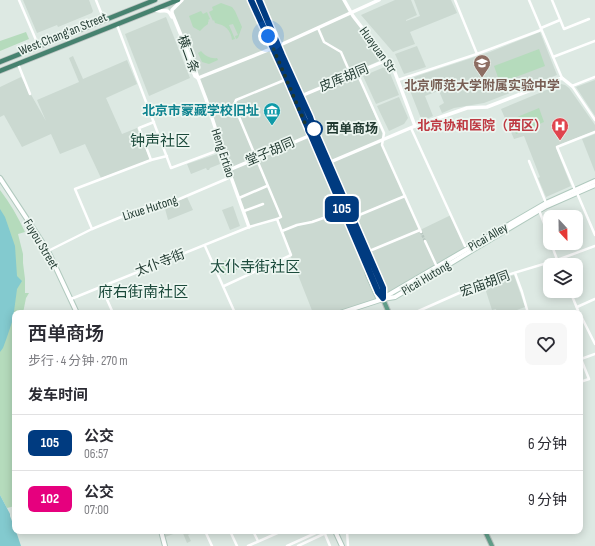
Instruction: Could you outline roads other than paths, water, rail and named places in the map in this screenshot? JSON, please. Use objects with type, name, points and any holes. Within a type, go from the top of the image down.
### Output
[{"type":"highway","name":"West Chang'an Street","points":[[0,62],[155,0]]},
{"type":"highway","name":"West Chang'an Street","points":[[0,71],[178,0]]},
{"type":"main road","points":[[251,0],[287,79],[381,299],[388,310]]},
{"type":"main road","points":[[259,0],[383,288],[381,299]]},
{"type":"main road","name":"Fuyou Street","points":[[0,178],[48,251],[76,310]]},
{"type":"main road","name":"Picai Alley","points":[[381,299],[539,209],[546,203],[576,191],[595,181]]},
{"type":"main road","name":"Picai Hutong","points":[[381,299],[395,297],[539,209],[576,191],[595,185]]},
{"type":"main road","points":[[349,310],[381,299]]},
{"type":"main road","points":[[162,534],[165,546]]},
{"type":"main road","points":[[336,534],[342,546]]},
{"type":"main road","points":[[486,534],[492,546]]},
{"type":"street","points":[[19,0],[39,47]]},
{"type":"street","points":[[96,0],[104,20]]},
{"type":"street","name":"横二条","points":[[182,0],[172,10],[172,13],[198,78]]},
{"type":"street","name":"Huayuan Str","points":[[344,0],[350,13],[394,70],[415,126]]},
{"type":"street","points":[[278,46],[379,0]]},
{"type":"street","points":[[456,0],[477,54]]},
{"type":"street","points":[[529,0],[562,78],[572,86],[595,120]]},
{"type":"street","points":[[552,0],[564,29],[589,19]]},
{"type":"street","name":"横二条","points":[[154,9],[161,11],[167,10],[170,14],[195,76],[198,78]]},
{"type":"street","points":[[398,80],[477,54],[560,20]]},
{"type":"street","points":[[116,25],[171,168],[222,149]]},
{"type":"street","points":[[318,28],[324,42],[341,52],[351,75]]},
{"type":"street","points":[[553,56],[595,41]]},
{"type":"street","points":[[198,78],[273,48]]},
{"type":"street","name":"皮库胡同","points":[[301,96],[387,60]]},
{"type":"street","points":[[18,64],[30,94]]},
{"type":"street","points":[[357,73],[384,133],[382,145],[421,231],[367,252]]},
{"type":"street","points":[[572,86],[595,77]]},
{"type":"street","name":"Heng Ertiao","points":[[198,78],[249,227]]},
{"type":"street","points":[[328,163],[415,126],[467,108],[487,107],[562,78]]},
{"type":"street","points":[[211,115],[234,105],[236,100],[287,79]]},
{"type":"street","points":[[224,286],[291,256],[277,219],[281,217],[234,105]]},
{"type":"street","points":[[150,160],[139,128],[154,122]]},
{"type":"street","points":[[411,128],[465,246]]},
{"type":"street","points":[[595,132],[557,147],[595,235]]},
{"type":"street","name":"堂子胡同","points":[[229,170],[310,135]]},
{"type":"street","points":[[92,229],[75,189],[150,160],[167,156]]},
{"type":"street","points":[[529,161],[546,203]]},
{"type":"street","name":"Lixue Hutong","points":[[48,251],[92,229],[155,203],[170,203],[231,177]]},
{"type":"street","points":[[239,198],[267,186]]},
{"type":"street","points":[[352,218],[405,196]]},
{"type":"street","points":[[244,211],[263,204]]},
{"type":"street","points":[[539,209],[543,220]]},
{"type":"street","points":[[282,231],[296,225],[312,222],[344,212]]},
{"type":"street","name":"太仆寺街","points":[[71,299],[206,246],[249,227],[277,219]]},
{"type":"street","points":[[590,224],[595,222]]},
{"type":"street","points":[[425,241],[437,267]]},
{"type":"street","points":[[206,246],[234,310]]},
{"type":"street","name":"宏庙胡同","points":[[562,258],[595,246]]},
{"type":"street","name":"宏庙胡同","points":[[421,310],[484,282],[543,264]]},
{"type":"street","points":[[515,273],[527,310]]},
{"type":"street","points":[[101,286],[112,310]]},
{"type":"street","points":[[573,298],[578,310]]},
{"type":"street","points":[[577,307],[595,299]]},
{"type":"street","points":[[583,323],[595,344]]},
{"type":"street","points":[[583,358],[595,354]]},
{"type":"street","points":[[583,364],[589,379],[583,381]]},
{"type":"street","points":[[206,534],[212,546]]},
{"type":"street","points":[[231,534],[237,546]]},
{"type":"street","points":[[254,534],[258,542]]},
{"type":"street","points":[[248,546],[273,534]]},
{"type":"street","points":[[287,546],[313,534]]},
{"type":"street","points":[[298,546],[324,534],[330,545],[326,546]]},
{"type":"street","points":[[347,534],[348,546]]},
{"type":"water","points":[[0,209],[5,217],[15,246],[17,276],[22,281],[17,289],[14,310],[12,310],[12,322],[3,348],[0,352]]},
{"type":"water","points":[[0,495],[10,514],[12,521],[12,534],[17,534],[21,546],[0,546]]},
{"type":"tunnel","points":[[421,232],[425,241]]},
{"type":"place","name":"北京师范大学附属实验中学","points":[[482,78]]},
{"type":"place","name":"北京市蒙藏学校旧址","points":[[272,126]]},
{"type":"place","name":"西单商场","points":[[314,129]]},
{"type":"place","name":"北京协和医院（西区）","points":[[560,141]]},
{"type":"district","name":"钟声社区","points":[[160,141]]},
{"type":"district","name":"太仆寺街社区","points":[[255,267]]},
{"type":"district","name":"府右街南社区","points":[[143,292]]}]
